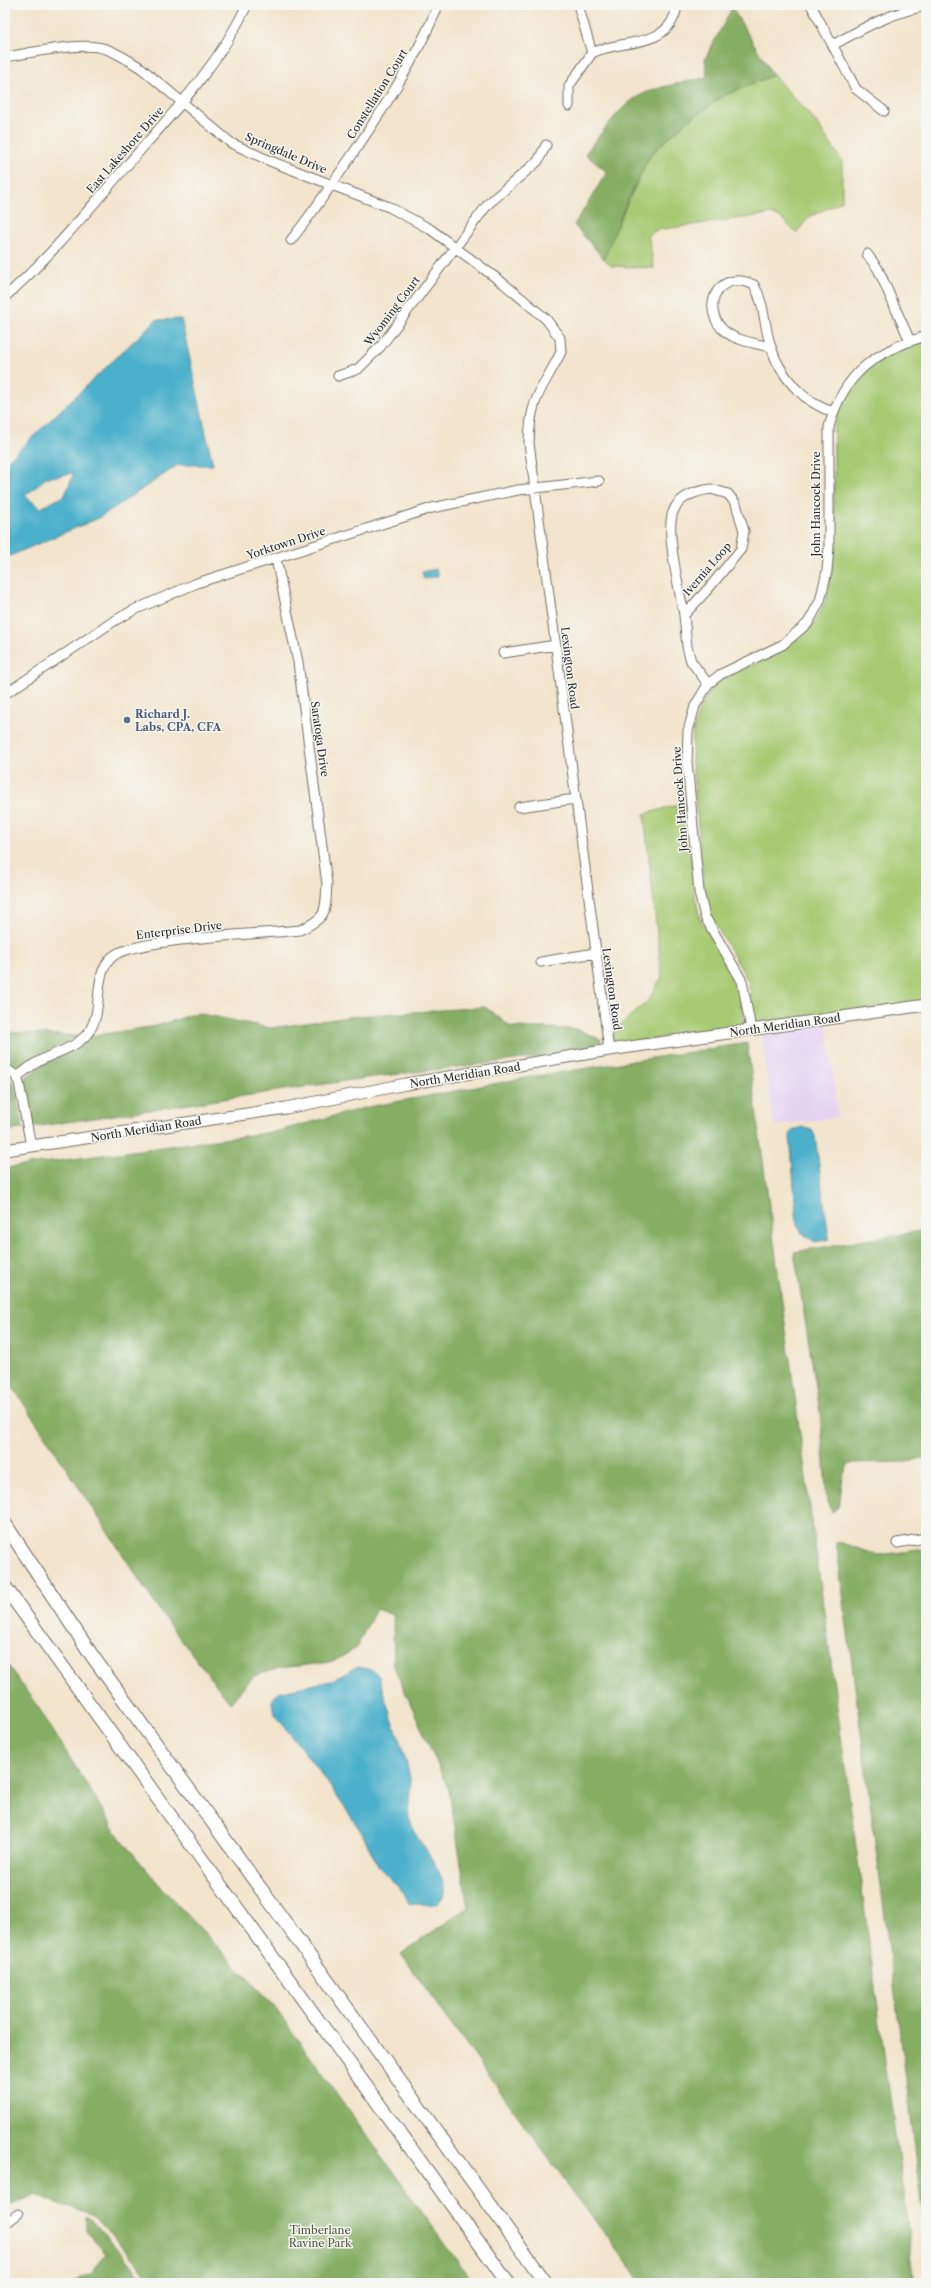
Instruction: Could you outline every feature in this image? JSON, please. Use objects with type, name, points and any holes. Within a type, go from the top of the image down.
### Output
[{"type":"highway","points":[[5,1524],[102,1669],[546,2283]]},
{"type":"highway","points":[[5,1587],[508,2283]]},
{"type":"main road","name":"North Meridian Road","points":[[5,1150],[286,1108],[399,1086],[609,1050],[926,1005]]},
{"type":"street","name":"East Lakeshore Drive","points":[[5,297],[51,253],[182,102],[218,58],[247,5]]},
{"type":"street","points":[[578,5],[592,53]]},
{"type":"street","points":[[569,106],[569,86],[592,53],[660,35],[672,24],[677,5]]},
{"type":"street","points":[[811,5],[856,89],[884,110]]},
{"type":"street","points":[[833,45],[883,19],[902,12],[926,6]]},
{"type":"street","name":"Constellation Court","points":[[291,240],[332,185],[401,81],[436,11]]},
{"type":"street","name":"Springdale Drive","points":[[5,57],[80,47],[106,49],[140,68],[231,143],[270,161],[389,207],[411,218],[454,247],[532,306]]},
{"type":"street","name":"Wyoming Court","points":[[338,376],[358,369],[377,351],[454,247],[488,204],[517,177],[538,161],[546,145]]},
{"type":"street","points":[[867,254],[878,269],[910,340]]},
{"type":"street","points":[[771,347],[731,336],[722,328],[714,315],[712,301],[715,293],[723,284],[738,280],[754,285],[759,293],[771,347],[791,383],[816,406],[833,412]]},
{"type":"street","name":"Lexington Road","points":[[532,306],[556,331],[562,344],[561,352],[535,398],[532,409],[529,443],[595,953],[609,1050]]},
{"type":"street","name":"John Hancock Drive","points":[[751,1029],[742,981],[705,917],[699,892],[687,762],[688,731],[695,706],[708,684],[744,662],[782,646],[808,623],[820,601],[827,571],[829,427],[833,412],[846,386],[868,363],[894,347],[910,340],[926,336]]},
{"type":"street","name":"Yorktown Drive","points":[[5,694],[89,637],[134,610],[197,583],[432,508],[482,496],[599,481]]},
{"type":"street","name":"Ivernia Loop","points":[[684,615],[709,588],[741,549],[744,531],[741,514],[736,504],[728,494],[721,491],[711,489],[695,491],[681,501],[673,511],[670,527],[684,615],[687,647],[692,661],[708,684]]},
{"type":"street","name":"Saratoga Drive","points":[[276,559],[298,662],[327,884],[325,910],[318,922]]},
{"type":"street","points":[[503,653],[556,645]]},
{"type":"street","points":[[519,807],[575,799]]},
{"type":"street","name":"Enterprise Drive","points":[[16,1078],[36,1063],[73,1045],[89,1032],[98,1006],[102,973],[107,963],[116,954],[142,946],[164,943],[300,930],[318,922]]},
{"type":"street","points":[[541,962],[595,953]]},
{"type":"street","points":[[5,1068],[16,1078],[24,1099],[31,1146]]},
{"type":"street","points":[[897,1543],[926,1538]]},
{"type":"street","points":[[5,2224],[18,2214]]},
{"type":"shaded area","points":[[827,1023],[838,1117],[774,1126],[761,1032]]},
{"type":"green space","points":[[732,8],[773,75],[723,96],[685,123],[650,155],[628,199],[604,259],[574,225],[607,172],[585,154],[621,110],[634,99],[659,88],[707,77],[705,59]]},
{"type":"green space","points":[[773,75],[816,122],[842,161],[842,201],[809,217],[796,233],[781,218],[771,214],[657,230],[648,235],[654,268],[611,266],[604,259],[607,247],[650,155],[685,123],[723,96]]},
{"type":"green space","points":[[926,340],[926,1001],[755,1024],[749,982],[710,915],[704,891],[692,761],[693,731],[700,707],[712,687],[724,678],[785,649],[813,625],[825,602],[832,571],[834,547],[834,427],[840,410],[847,394],[856,381],[867,370],[893,353]]},
{"type":"green space","points":[[686,803],[694,892],[700,919],[737,983],[745,1025],[613,1045],[612,1032],[648,1001],[662,976],[644,814]]},
{"type":"green space","points":[[485,1007],[511,1027],[576,1029],[602,1040],[591,1049],[549,1056],[366,1078],[33,1127],[29,1098],[23,1079],[39,1067],[76,1049],[91,1036],[156,1026],[197,1013],[270,1028],[356,1016]]},
{"type":"green space","points":[[5,1032],[78,1036],[33,1059],[17,1071],[5,1062]]},
{"type":"green space","points":[[747,1043],[915,2283],[642,2283],[564,2180],[401,1954],[468,1907],[449,1790],[394,1667],[393,1615],[376,1609],[356,1648],[333,1662],[281,1668],[254,1676],[230,1703],[165,1619],[5,1375],[5,1168],[274,1132],[368,1107],[531,1077]]},
{"type":"green space","points":[[5,1074],[14,1084],[23,1129],[5,1131]]},
{"type":"green space","points":[[926,1230],[926,1457],[907,1462],[849,1463],[843,1476],[839,1507],[832,1512],[827,1502],[820,1412],[794,1252]]},
{"type":"green space","points":[[836,1541],[878,1555],[926,1549],[926,2233]]},
{"type":"green space","name":"Timberlane Ravine Park","points":[[5,1661],[40,1710],[120,1838],[161,1887],[273,2005],[473,2283],[152,2283],[141,2268],[94,2216],[35,2195],[5,2208]]},
{"type":"green space","points":[[86,2217],[91,2219],[146,2282],[122,2279],[114,2283],[72,2283],[92,2272],[106,2254],[86,2230]]},
{"type":"water","points":[[181,319],[213,465],[178,465],[99,518],[5,558],[5,463],[156,320]],"holes":[[[74,473],[65,495],[41,508],[25,496],[46,478]]]},
{"type":"water","points":[[436,569],[438,576],[424,579],[422,572]]},
{"type":"water","points":[[802,1127],[812,1130],[815,1136],[829,1239],[815,1242],[802,1233],[797,1225],[790,1136],[792,1130]]},
{"type":"water","points":[[358,1667],[373,1670],[379,1676],[404,1752],[410,1778],[409,1821],[442,1878],[444,1886],[442,1899],[434,1904],[410,1905],[404,1893],[378,1866],[362,1833],[325,1779],[274,1713],[272,1702],[275,1695],[281,1691],[331,1681]]},
{"type":"place","name":"Richard J. Labs, CPA, CFA","points":[[127,720]]}]
